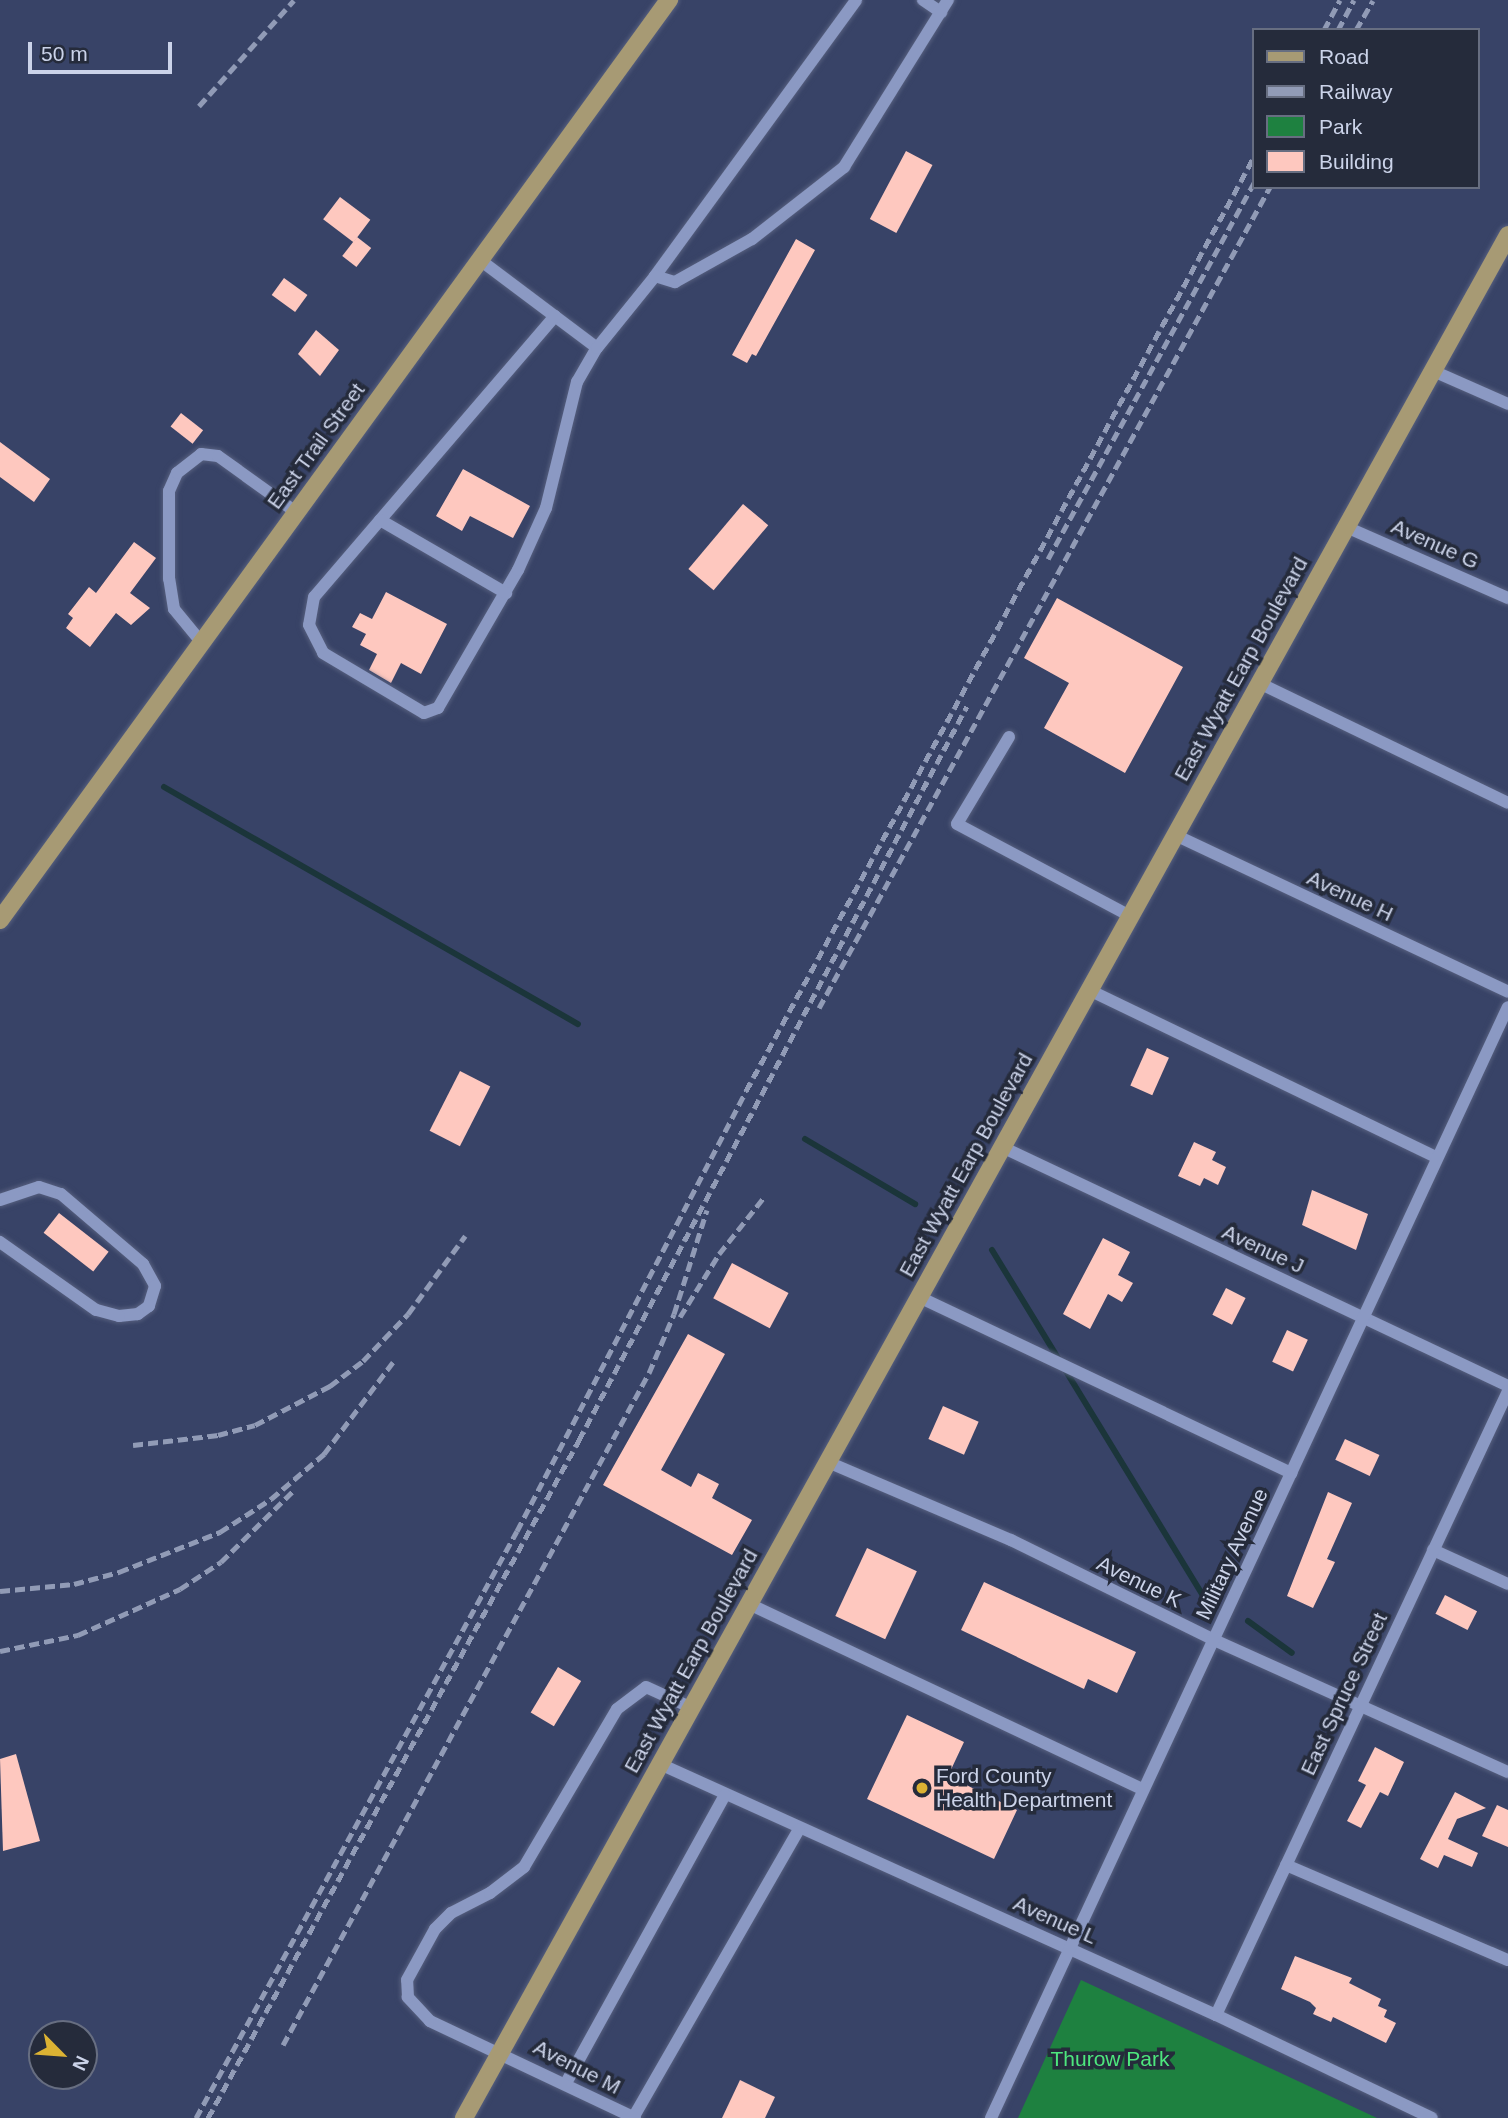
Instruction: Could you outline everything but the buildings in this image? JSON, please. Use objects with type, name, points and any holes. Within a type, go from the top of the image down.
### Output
[{"type":"main road","name":"East Trail Street","points":[[0,920],[669,0]]},
{"type":"main road","name":"East Wyatt Earp Boulevard","points":[[464,2118],[1508,235]]},
{"type":"street","points":[[555,316],[314,597],[309,625],[323,653],[424,713],[438,708],[506,593],[546,508],[577,382],[597,348],[655,276],[856,0]]},
{"type":"street","points":[[923,0],[940,12]]},
{"type":"street","points":[[655,276],[675,282],[752,239],[844,167],[948,0]]},
{"type":"street","points":[[480,260],[597,348]]},
{"type":"street","points":[[1433,371],[1508,404]]},
{"type":"street","points":[[202,643],[174,609],[169,579],[169,491],[177,472],[201,454],[218,456],[296,512]]},
{"type":"street","points":[[380,520],[506,593]]},
{"type":"street","name":"Avenue G","points":[[1346,527],[1508,598]]},
{"type":"street","points":[[1259,683],[1508,803]]},
{"type":"street","points":[[1009,737],[957,824],[1130,916]]},
{"type":"street","name":"Avenue H","points":[[1175,835],[1508,992]]},
{"type":"street","points":[[1089,990],[1436,1157]]},
{"type":"street","name":"Military Avenue","points":[[991,2118],[1508,1007]]},
{"type":"street","name":"Avenue J","points":[[1002,1147],[1508,1388]]},
{"type":"street","points":[[0,1200],[39,1186],[61,1194],[143,1264],[155,1286],[149,1306],[138,1314],[119,1316],[96,1310],[0,1242]]},
{"type":"street","points":[[919,1297],[1291,1473]]},
{"type":"street","name":"East Spruce Street","points":[[1216,2015],[1508,1388]]},
{"type":"street","name":"Avenue K","points":[[828,1462],[1011,1540],[1214,1640],[1508,1772]]},
{"type":"street","points":[[1433,1550],[1508,1584]]},
{"type":"street","points":[[749,1604],[1143,1789]]},
{"type":"street","name":"Avenue M","points":[[634,2118],[501,2051],[429,2021],[408,1997],[407,1980],[416,1959],[451,1913],[490,1893],[524,1867],[617,1709],[646,1687],[692,1708]]},
{"type":"street","name":"Avenue L","points":[[660,1764],[799,1829],[1070,1948],[1432,2118]]},
{"type":"street","points":[[566,2083],[725,1794]]},
{"type":"street","points":[[634,2118],[799,1829]]},
{"type":"street","points":[[1286,1865],[1508,1960]]},
{"type":"green space","name":"Thurow Park","points":[[1081,1980],[1377,2118],[1018,2118]]},
{"type":"waterway","points":[[164,787],[578,1024]]},
{"type":"waterway","points":[[805,1139],[915,1204]]},
{"type":"waterway","points":[[992,1250],[1206,1601]]},
{"type":"waterway","points":[[1248,1621],[1292,1653]]},
{"type":"railway","points":[[199,106],[294,0]]},
{"type":"railway","points":[[1325,28],[1340,0]]},
{"type":"railway","points":[[1339,28],[1354,0]]},
{"type":"railway","points":[[1357,28],[1373,0]]},
{"type":"railway","points":[[196,2118],[517,1531],[746,1091],[1252,161]]},
{"type":"railway","points":[[1048,559],[1252,186]]},
{"type":"railway","points":[[819,1008],[1269,189]]},
{"type":"railway","points":[[208,2118],[579,1440],[967,706]]},
{"type":"railway","points":[[680,1317],[719,1254],[765,1196]]},
{"type":"railway","points":[[283,2045],[649,1373],[674,1314],[707,1210]]},
{"type":"railway","points":[[133,1445],[218,1435],[255,1425],[330,1386],[363,1361],[408,1314],[465,1236]]},
{"type":"railway","points":[[0,1591],[74,1584],[119,1572],[220,1532],[271,1499],[324,1454],[393,1362]]},
{"type":"railway","points":[[0,1651],[78,1635],[180,1589],[221,1562],[294,1490]]},
{"type":"place","name":"Ford County Health Department","points":[[922,1788]]}]
